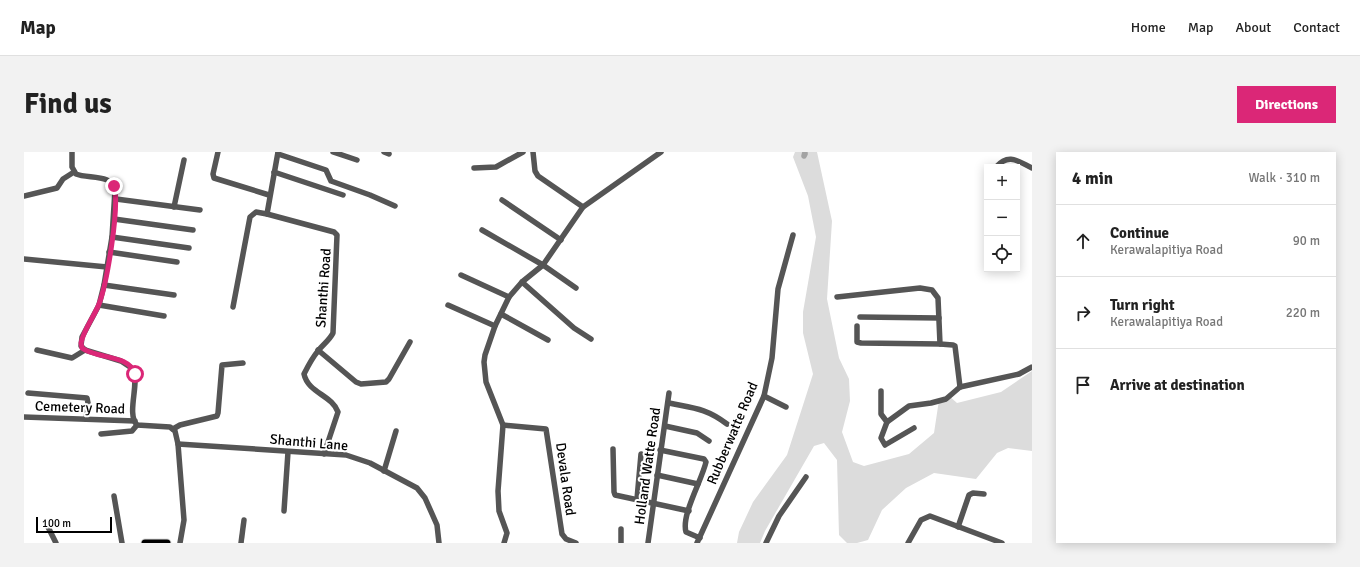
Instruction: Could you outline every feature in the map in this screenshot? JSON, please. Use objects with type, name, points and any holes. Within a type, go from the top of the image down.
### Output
[{"type":"main road","points":[[145,543],[167,543]]},
{"type":"street","points":[[72,152],[74,172]]},
{"type":"street","points":[[218,152],[213,174],[214,178],[269,195]]},
{"type":"street","points":[[333,152],[357,160]]},
{"type":"street","points":[[474,168],[496,167],[522,152]]},
{"type":"street","points":[[533,152],[535,171],[538,176],[583,207]]},
{"type":"street","points":[[504,543],[507,533],[499,511],[498,490],[503,424],[486,382],[484,362],[495,326],[510,297],[522,282],[543,265],[583,207],[661,152]]},
{"type":"street","points":[[233,307],[250,217],[256,212],[267,214],[269,195],[278,153],[326,170],[331,181],[395,206]]},
{"type":"street","points":[[1000,164],[1003,161],[1015,158],[1032,168]]},
{"type":"street","points":[[174,207],[184,160]]},
{"type":"street","points":[[24,196],[57,188],[63,179],[74,172]]},
{"type":"street","points":[[74,172],[80,175],[109,181],[114,186],[116,199],[110,252],[104,285],[99,305],[82,337],[81,346],[85,350],[121,361],[133,369],[135,376],[133,414],[136,423],[132,431],[101,434]]},
{"type":"street","points":[[274,172],[343,195]]},
{"type":"street","points":[[116,199],[200,210]]},
{"type":"street","points":[[502,200],[561,240]]},
{"type":"street","name":"Shanthi Road","points":[[267,214],[334,232],[337,235],[332,333],[329,341],[318,350],[304,374],[308,384],[336,408],[338,412],[324,454]]},
{"type":"street","points":[[114,219],[193,230]]},
{"type":"street","points":[[482,230],[543,265],[576,288]]},
{"type":"street","name":"Rubberwatte Road","points":[[698,541],[764,396],[772,358],[778,289],[793,235]]},
{"type":"street","points":[[112,237],[189,248]]},
{"type":"street","points":[[110,252],[177,262]]},
{"type":"street","points":[[24,259],[107,267]]},
{"type":"street","points":[[461,275],[510,297]]},
{"type":"street","points":[[522,282],[574,328],[591,339]]},
{"type":"street","points":[[104,285],[174,295]]},
{"type":"street","points":[[837,297],[920,288],[932,290],[938,298],[940,344]]},
{"type":"street","points":[[99,305],[164,316]]},
{"type":"street","points":[[448,305],[495,326]]},
{"type":"street","points":[[501,314],[548,340]]},
{"type":"street","points":[[860,317],[939,318]]},
{"type":"street","points":[[857,326],[857,342],[861,343],[953,345],[960,387]]},
{"type":"street","points":[[318,350],[352,379],[361,384],[386,382],[389,380],[410,342]]},
{"type":"street","points":[[36,350],[72,358],[85,350]]},
{"type":"street","points":[[180,543],[184,520],[177,434],[173,428],[217,416],[222,365],[243,363]]},
{"type":"street","points":[[914,428],[885,445],[881,438],[887,422],[908,406],[931,403],[946,399],[960,387],[1018,374],[1032,368]]},
{"type":"street","points":[[881,391],[881,414],[887,422]]},
{"type":"street","points":[[28,393],[87,398],[88,403],[86,419]]},
{"type":"street","name":"Holland Watte Road","points":[[648,543],[660,450],[669,404],[669,393]]},
{"type":"street","points":[[764,396],[786,407]]},
{"type":"street","points":[[669,404],[713,413],[727,424]]},
{"type":"street","name":"Cemetery Road","points":[[24,416],[136,423],[173,428]]},
{"type":"street","name":"Devala Road","points":[[503,424],[546,429],[562,534],[566,539],[576,543]]},
{"type":"street","points":[[665,426],[697,433],[709,441]]},
{"type":"street","points":[[384,471],[396,431]]},
{"type":"street","name":"Shanthi Lane","points":[[178,444],[346,455],[370,463],[417,488],[426,498],[437,525],[439,543]]},
{"type":"street","points":[[614,449],[614,492],[618,496],[689,511]]},
{"type":"street","points":[[660,450],[705,460],[706,464],[689,511],[685,527],[686,532],[698,541]]},
{"type":"street","points":[[284,511],[288,452]]},
{"type":"street","points":[[637,499],[641,454]]},
{"type":"street","points":[[657,475],[698,484]]},
{"type":"street","points":[[766,543],[779,516],[806,477]]},
{"type":"street","points":[[958,526],[969,495],[973,493],[984,494]]},
{"type":"street","points":[[114,496],[122,543]]},
{"type":"street","points":[[908,543],[921,520],[930,516],[1002,543]]},
{"type":"street","points":[[241,543],[244,520]]},
{"type":"street","points":[[48,526],[56,543]]},
{"type":"street","points":[[620,543],[621,528]]},
{"type":"shaded area","points":[[795,152],[817,152],[832,221],[827,299],[839,358],[849,379],[850,401],[842,432],[853,462],[864,466],[909,454],[934,433],[939,400],[948,395],[957,403],[1001,392],[1032,371],[1032,451],[1008,448],[997,453],[976,479],[934,473],[906,488],[882,510],[868,540],[857,543],[847,543],[839,535],[837,460],[824,443],[814,446],[765,531],[760,543],[737,543],[739,532],[753,502],[787,455],[813,374],[803,333],[803,312],[816,237],[808,196],[793,157]]},
{"type":"waterway","points":[[805,152],[804,156],[805,154]]},
{"type":"route","points":[[114,186],[116,199],[112,237],[104,285],[99,305],[82,337],[81,346],[90,352],[127,363],[131,366],[135,374]]}]
